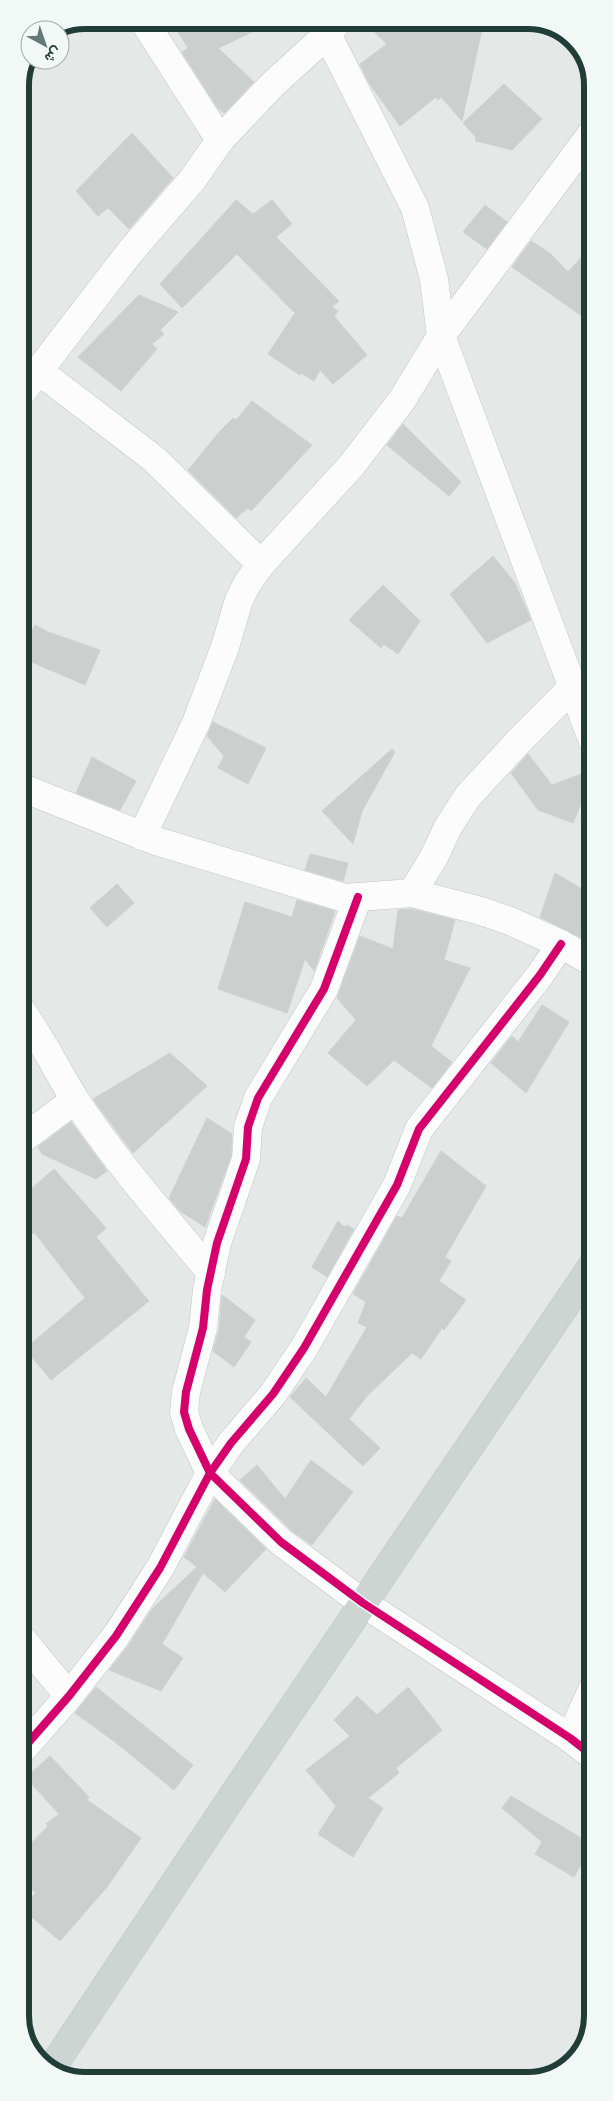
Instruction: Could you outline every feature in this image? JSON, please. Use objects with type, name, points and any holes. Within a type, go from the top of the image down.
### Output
[{"type":"main road","points":[[55,2064],[363,1603],[584,1278]]},
{"type":"street","points":[[150,29],[220,140]]},
{"type":"street","points":[[29,384],[130,252],[193,179],[220,140],[325,29]]},
{"type":"street","points":[[331,29],[415,208],[434,279],[441,336],[572,687],[584,714]]},
{"type":"street","points":[[142,836],[196,723],[225,648],[238,600],[261,564],[351,466],[402,400],[441,336],[584,144]]},
{"type":"street","points":[[39,371],[154,459],[261,564]]},
{"type":"street","points":[[412,893],[434,857],[448,827],[468,796],[572,687]]},
{"type":"street","points":[[29,790],[142,836],[346,898],[412,893],[488,913],[561,944],[584,957]]},
{"type":"street","points":[[358,896],[324,989],[258,1098],[248,1126],[246,1159],[217,1243],[210,1273],[203,1328],[186,1392],[184,1412],[189,1429],[210,1473],[281,1542],[363,1603],[584,1749]]},
{"type":"street","points":[[29,1743],[69,1696],[116,1636],[160,1568],[210,1473],[232,1443],[273,1394],[304,1348],[397,1185],[419,1129],[540,975],[561,944]]},
{"type":"street","points":[[29,1021],[76,1100],[106,1145],[210,1273]]},
{"type":"street","points":[[29,1134],[76,1100]]},
{"type":"street","points":[[29,1648],[69,1696]]},
{"type":"street","points":[[570,1738],[584,1708]]},
{"type":"building","points":[[259,29],[218,48],[254,82],[224,113],[217,107],[182,52],[188,48],[177,30]]},
{"type":"building","points":[[371,29],[482,29],[462,121],[441,97],[438,100],[436,97],[400,126],[369,83],[360,64],[387,44]]},
{"type":"building","points":[[504,84],[542,119],[512,150],[476,141],[475,136],[463,123]]},
{"type":"building","points":[[132,133],[173,178],[129,229],[108,208],[98,216],[76,191]]},
{"type":"building","points":[[236,200],[253,214],[272,200],[292,224],[276,237],[339,301],[332,307],[338,311],[334,316],[367,355],[333,384],[320,370],[314,381],[301,373],[300,375],[268,354],[295,313],[237,254],[182,308],[160,284]]},
{"type":"building","points":[[485,205],[507,222],[487,249],[463,232]]},
{"type":"building","points":[[531,241],[551,254],[568,272],[584,254],[584,317],[512,267]]},
{"type":"building","points":[[139,295],[178,312],[160,330],[164,334],[152,344],[157,349],[121,391],[78,357]]},
{"type":"building","points":[[252,401],[312,445],[251,511],[248,508],[236,518],[188,470],[220,431],[233,418],[236,420]]},
{"type":"building","points":[[403,424],[461,482],[449,496],[387,445]]},
{"type":"building","points":[[493,556],[515,583],[531,620],[487,643],[450,594]]},
{"type":"building","points":[[383,585],[420,621],[398,654],[384,644],[381,648],[349,620]]},
{"type":"building","points":[[35,625],[48,632],[100,650],[85,685],[29,661],[29,636]]},
{"type":"building","points":[[213,722],[266,748],[248,784],[218,768],[224,756],[207,736]]},
{"type":"building","points":[[392,749],[395,752],[362,811],[353,844],[322,811]]},
{"type":"building","points":[[528,754],[552,785],[584,773],[584,797],[573,823],[538,810],[511,773]]},
{"type":"building","points":[[92,757],[136,781],[120,810],[76,793]]},
{"type":"building","points":[[310,854],[348,863],[343,881],[305,870]]},
{"type":"building","points":[[555,873],[584,890],[584,939],[540,917]]},
{"type":"building","points":[[117,884],[134,903],[107,927],[90,908]]},
{"type":"building","points":[[297,900],[335,911],[314,971],[305,959],[287,1013],[218,989],[245,902],[292,917]]},
{"type":"building","points":[[411,909],[455,920],[444,960],[470,968],[431,1046],[452,1062],[432,1088],[394,1060],[367,1086],[328,1053],[356,1020],[337,998],[360,936],[393,949],[398,910]]},
{"type":"building","points":[[542,1005],[569,1022],[526,1093],[491,1063],[512,1036],[518,1042]]},
{"type":"building","points":[[170,1053],[207,1086],[133,1153],[93,1099]]},
{"type":"building","points":[[207,1118],[232,1134],[231,1156],[205,1227],[180,1211],[169,1198]]},
{"type":"building","points":[[71,1122],[107,1171],[96,1179],[42,1154],[38,1147]]},
{"type":"building","points":[[441,1151],[486,1186],[445,1257],[451,1261],[439,1281],[466,1300],[444,1330],[442,1328],[421,1359],[412,1353],[368,1395],[349,1419],[380,1448],[363,1466],[290,1397],[306,1378],[326,1397],[367,1327],[358,1323],[366,1302],[353,1294],[397,1216],[402,1218]]},
{"type":"building","points":[[54,1169],[106,1228],[96,1237],[149,1301],[51,1380],[29,1354],[29,1346],[85,1298],[34,1232],[29,1236],[29,1191]]},
{"type":"building","points":[[338,1221],[344,1227],[347,1225],[354,1229],[327,1277],[312,1267]]},
{"type":"building","points":[[222,1295],[255,1320],[244,1337],[251,1342],[234,1367],[213,1351],[219,1330]]},
{"type":"building","points":[[311,1460],[353,1492],[312,1545],[291,1530],[240,1480],[257,1465],[285,1499]]},
{"type":"building","points":[[215,1499],[266,1549],[225,1592],[203,1573],[162,1644],[183,1658],[161,1691],[109,1670],[129,1645],[153,1608],[197,1567],[184,1557]]},
{"type":"building","points":[[96,1687],[193,1765],[174,1790],[115,1742],[75,1713]]},
{"type":"building","points":[[408,1687],[442,1730],[396,1768],[399,1773],[368,1798],[383,1808],[353,1857],[318,1834],[336,1806],[306,1770],[350,1736],[334,1720],[357,1696],[377,1715]]},
{"type":"building","points":[[50,1756],[89,1797],[87,1800],[141,1838],[107,1887],[60,1941],[29,1915],[29,1900],[36,1893],[29,1886],[29,1846],[48,1826],[46,1824],[59,1814],[29,1781],[29,1775]]},
{"type":"building","points":[[511,1796],[584,1840],[584,1868],[580,1866],[574,1877],[535,1854],[542,1842],[502,1808]]},
{"type":"cycle path","points":[[358,897],[324,989],[258,1098],[248,1127],[246,1159],[217,1243],[207,1290],[203,1328],[186,1392],[184,1412],[189,1429],[210,1473],[281,1542],[363,1603],[584,1749]]},
{"type":"cycle path","points":[[29,1742],[69,1696],[116,1636],[160,1568],[210,1473],[231,1443],[273,1394],[304,1348],[397,1185],[419,1129],[540,975],[561,944]]}]
